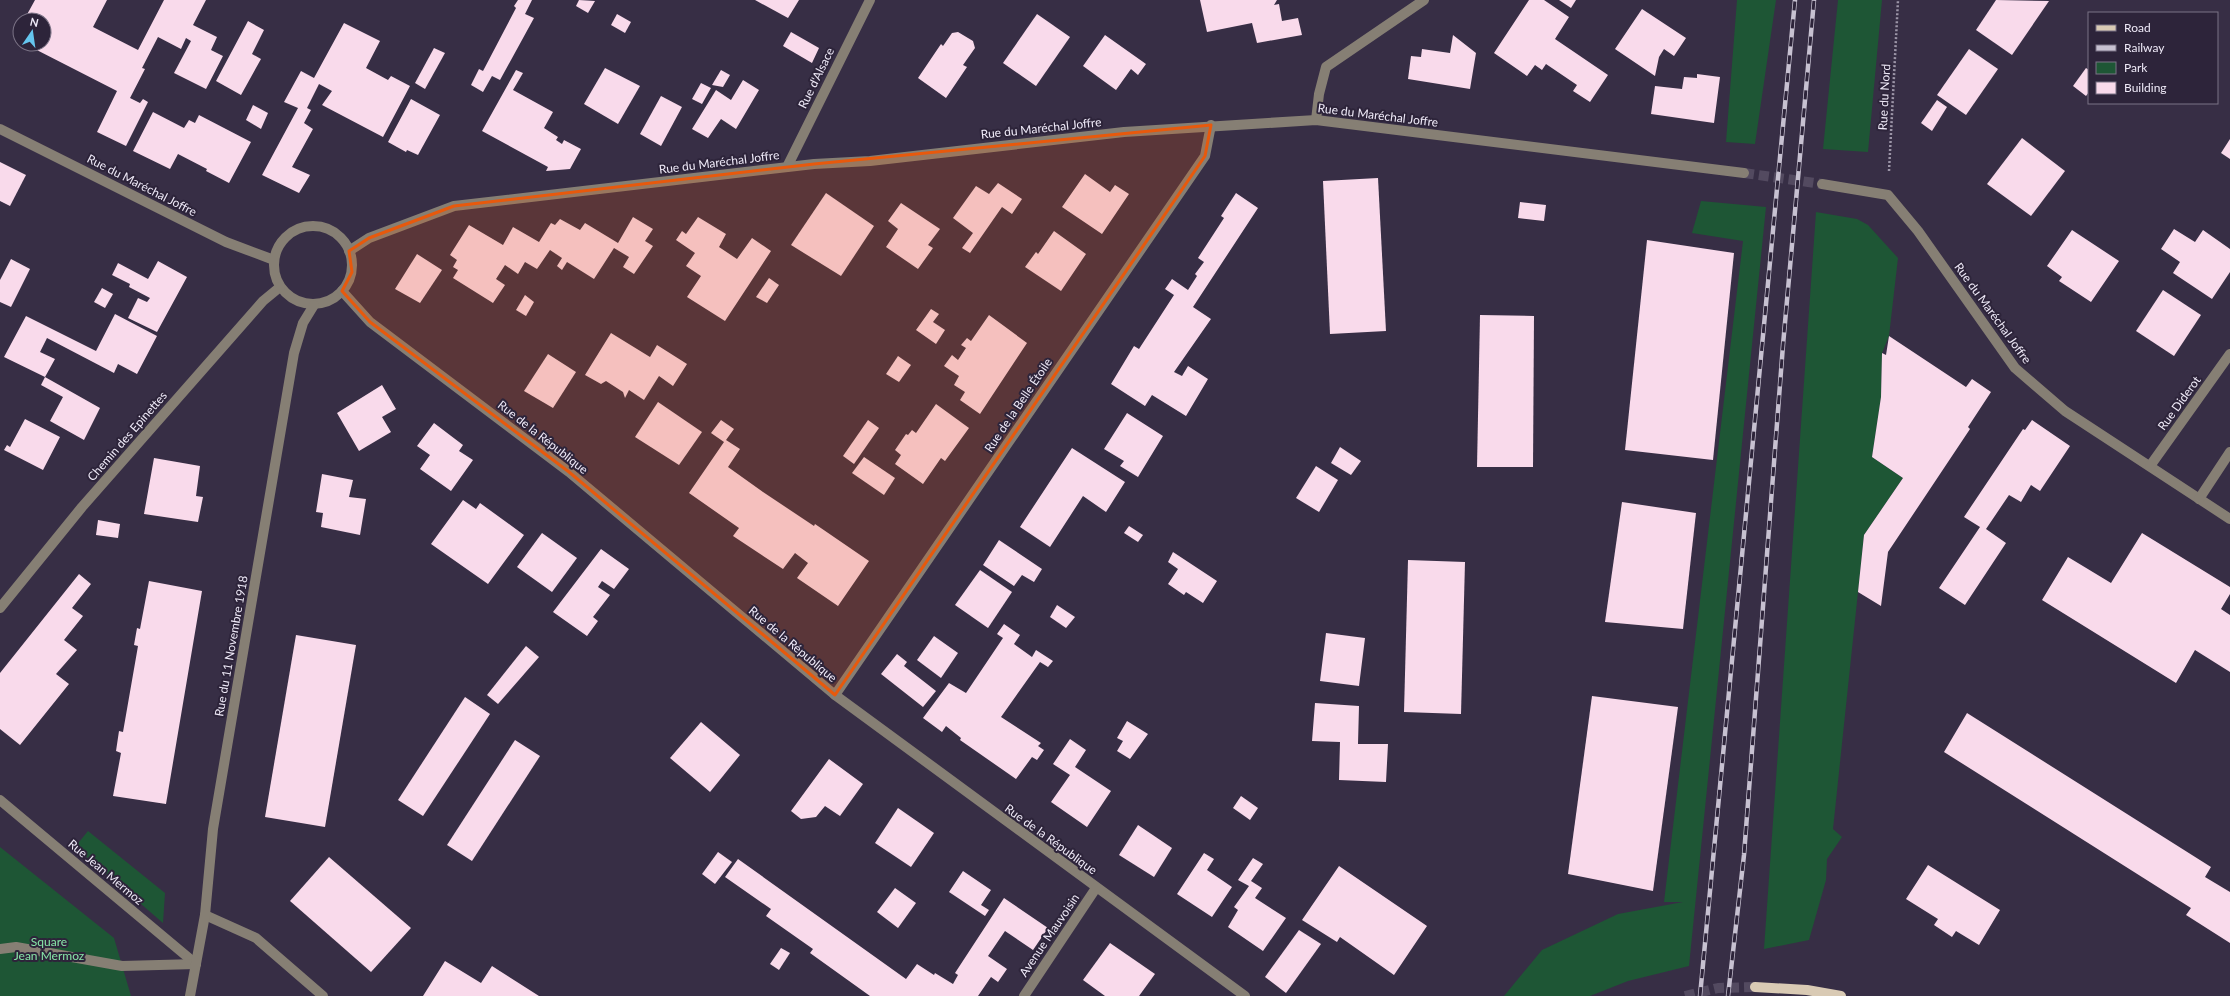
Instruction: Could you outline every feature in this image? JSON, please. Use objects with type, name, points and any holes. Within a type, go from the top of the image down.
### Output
[{"type":"main road","points":[[1755,986],[1807,990],[1841,996]]},
{"type":"street","name":"Rue d'Alsace","points":[[787,167],[870,0]]},
{"type":"street","points":[[1316,120],[1319,94],[1326,67],[1424,0]]},
{"type":"street","name":"Rue du Maréchal Joffre","points":[[349,251],[369,238],[454,206],[787,167],[870,161],[1124,132],[1316,120],[1744,173]]},
{"type":"street","name":"Rue de la Belle Étoile","points":[[835,695],[1205,156],[1211,126]]},
{"type":"street","name":"Rue du Maréchal Joffre","points":[[0,129],[226,242],[274,260]]},
{"type":"street","points":[[1822,184],[1888,195]]},
{"type":"street","name":"Rue du Maréchal Joffre","points":[[1888,195],[1918,231],[2015,368],[2065,411],[2230,519]]},
{"type":"street","points":[[308,226],[321,227],[333,231],[342,240],[349,251],[352,261],[352,272],[348,282],[342,291],[325,303],[314,305],[301,303],[280,287],[274,270],[274,260],[278,248],[285,238],[296,230],[308,226]]},
{"type":"street","name":"Chemin des Epinettes","points":[[0,608],[82,507],[263,301],[280,287]]},
{"type":"street","name":"Rue de la République","points":[[342,291],[370,322],[569,472],[835,695],[1245,996]]},
{"type":"street","name":"Rue du 11 Novembre 1918","points":[[190,996],[205,915],[213,829],[294,353],[303,323],[314,305]]},
{"type":"street","name":"Rue Diderot","points":[[2150,466],[2230,354]]},
{"type":"street","points":[[2199,499],[2230,452]]},
{"type":"street","name":"Rue Jean Mermoz","points":[[0,800],[196,964]]},
{"type":"street","name":"Avenue Mauvoisin","points":[[1024,996],[1096,888]]},
{"type":"street","points":[[205,915],[256,938],[322,996]]},
{"type":"street","points":[[0,949],[16,947],[122,966],[196,964]]},
{"type":"path","name":"Rue du Nord","points":[[1888,195],[1898,1]]},
{"type":"highlighted area","points":[[1211,125],[1205,156],[835,695],[569,472],[370,322],[342,291],[352,272],[349,251],[369,238],[454,206],[814,164]]},
{"type":"green space","points":[[1737,0],[1776,0],[1755,144],[1726,142]]},
{"type":"green space","points":[[1838,0],[1882,0],[1868,152],[1823,149]]},
{"type":"green space","points":[[1701,201],[1766,207],[1689,966],[1628,981],[1590,996],[1504,996],[1542,950],[1618,914],[1683,902],[1664,902],[1743,241],[1692,233]]},
{"type":"green space","points":[[1816,212],[1857,219],[1868,225],[1898,258],[1889,336],[1882,353],[1881,397],[1872,457],[1903,478],[1864,535],[1833,829],[1842,837],[1827,859],[1826,880],[1809,940],[1764,949]]},
{"type":"green space","points":[[88,831],[165,893],[163,923],[75,847]]},
{"type":"green space","name":"Square Jean Mermoz","points":[[0,847],[114,938],[131,996],[0,996]]},
{"type":"building","points":[[35,0],[107,0],[93,27],[138,50],[164,0],[206,0],[193,25],[217,37],[211,50],[223,56],[206,89],[174,73],[191,41],[186,38],[181,49],[158,37],[142,68],[145,69],[130,98],[140,103],[143,99],[148,102],[126,146],[97,132],[117,91],[41,52],[52,52],[52,12],[28,12]]},
{"type":"building","points":[[518,0],[532,0],[525,14],[534,18],[500,80],[492,76],[483,92],[471,85],[479,69],[483,71],[516,8],[514,6]]},
{"type":"building","points":[[579,0],[595,1],[588,13],[576,6]]},
{"type":"building","points":[[755,0],[799,0],[788,18]]},
{"type":"building","points":[[1200,0],[1277,0],[1274,5],[1279,4],[1282,21],[1298,18],[1302,35],[1257,43],[1252,23],[1207,32]]},
{"type":"building","points":[[1529,0],[1544,0],[1569,17],[1555,39],[1608,75],[1590,102],[1573,91],[1577,85],[1546,64],[1542,70],[1535,65],[1527,76],[1494,53]]},
{"type":"building","points":[[1559,0],[1576,0],[1571,8]]},
{"type":"building","points":[[1996,0],[2049,1],[2012,55],[1976,30]]},
{"type":"building","points":[[1642,9],[1686,38],[1674,56],[1664,49],[1659,57],[1655,76],[1615,49]]},
{"type":"building","points":[[617,14],[631,22],[625,33],[611,25]]},
{"type":"building","points":[[1037,14],[1070,37],[1036,86],[1003,63]]},
{"type":"building","points":[[248,21],[264,30],[252,54],[261,59],[241,95],[216,81]]},
{"type":"building","points":[[344,23],[380,41],[366,68],[388,80],[391,76],[410,86],[383,137],[322,105],[332,91],[319,84],[307,108],[311,110],[304,123],[313,129],[292,167],[310,175],[299,193],[262,175],[298,108],[284,102],[301,71],[314,78]]},
{"type":"building","points":[[791,32],[819,48],[812,63],[783,46]]},
{"type":"building","points":[[958,32],[973,41],[975,48],[963,65],[967,67],[946,98],[918,78],[941,44],[943,46],[952,33]]},
{"type":"building","points":[[1105,35],[1146,64],[1138,75],[1131,69],[1116,90],[1083,66]]},
{"type":"building","points":[[1453,35],[1476,53],[1470,89],[1408,79],[1411,56],[1421,57],[1422,49],[1450,53]]},
{"type":"building","points":[[434,48],[445,53],[425,89],[415,83]]},
{"type":"building","points":[[1969,49],[1998,69],[1966,115],[1937,95]]},
{"type":"building","points":[[605,68],[640,86],[618,124],[584,104]]},
{"type":"building","points":[[2086,68],[2088,69],[2088,93],[2086,96],[2073,86]]},
{"type":"building","points":[[516,70],[523,73],[513,90],[553,112],[544,128],[558,137],[556,140],[562,144],[564,140],[581,149],[570,169],[546,171],[548,167],[482,131]]},
{"type":"building","points":[[721,70],[730,75],[723,87],[712,85]]},
{"type":"building","points":[[1697,74],[1720,77],[1714,123],[1651,114],[1655,86],[1682,89],[1684,77],[1697,78]]},
{"type":"building","points":[[743,80],[759,90],[736,129],[721,119],[708,138],[692,129],[716,90],[731,100]]},
{"type":"building","points":[[701,83],[711,88],[702,104],[692,99]]},
{"type":"building","points":[[661,96],[682,107],[661,146],[640,134]]},
{"type":"building","points":[[411,99],[440,115],[418,155],[407,150],[406,152],[388,142]]},
{"type":"building","points":[[1937,100],[1947,107],[1932,131],[1921,123]]},
{"type":"building","points":[[253,105],[268,113],[261,129],[246,120]]},
{"type":"building","points":[[153,112],[184,128],[189,120],[195,123],[199,115],[251,142],[229,183],[206,171],[207,169],[178,154],[170,169],[133,151]]},
{"type":"building","points":[[2022,138],[2065,171],[2031,216],[1987,184]]},
{"type":"building","points":[[2230,139],[2230,159],[2221,153]]},
{"type":"building","points":[[0,162],[26,175],[10,206],[0,201]]},
{"type":"building","points":[[1085,174],[1110,192],[1115,185],[1129,194],[1102,234],[1062,207]]},
{"type":"building","points":[[1378,178],[1386,331],[1330,334],[1323,181]]},
{"type":"building","points":[[998,183],[1022,199],[1012,214],[1002,207],[970,253],[962,248],[973,233],[953,218],[976,186],[989,194]]},
{"type":"building","points":[[826,193],[874,226],[841,276],[791,245]]},
{"type":"building","points":[[1236,193],[1258,208],[1193,307],[1211,319],[1174,372],[1182,376],[1188,366],[1208,379],[1186,416],[1152,395],[1145,406],[1111,384],[1134,346],[1139,349],[1174,295],[1165,289],[1172,279],[1188,290],[1197,276],[1195,274],[1204,262],[1198,258],[1224,218],[1221,216]]},
{"type":"building","points":[[1520,202],[1546,205],[1544,221],[1518,218]]},
{"type":"building","points":[[901,203],[940,229],[928,245],[933,248],[918,269],[886,247],[898,229],[888,221]]},
{"type":"building","points":[[633,217],[653,229],[645,241],[653,246],[634,274],[623,267],[629,257],[614,248],[594,279],[567,262],[562,270],[557,266],[562,258],[550,250],[537,269],[525,262],[518,274],[505,265],[496,279],[505,285],[493,303],[453,278],[458,270],[453,267],[457,260],[450,255],[469,225],[503,245],[513,227],[539,242],[551,223],[555,225],[560,219],[580,230],[585,223],[618,243]]},
{"type":"building","points":[[698,217],[726,234],[719,247],[737,259],[752,238],[771,251],[725,321],[687,297],[701,276],[686,266],[695,253],[676,240],[682,231],[686,234]]},
{"type":"building","points":[[2174,229],[2195,242],[2203,230],[2230,249],[2230,272],[2212,299],[2173,273],[2180,262],[2161,249]]},
{"type":"building","points":[[2072,230],[2119,261],[2091,302],[2059,281],[2062,277],[2047,266]]},
{"type":"building","points":[[1054,231],[1086,254],[1061,291],[1025,267],[1036,252],[1038,254]]},
{"type":"building","points":[[1647,240],[1734,253],[1713,460],[1625,450]]},
{"type":"building","points":[[417,254],[442,270],[420,303],[395,289]]},
{"type":"building","points":[[11,259],[30,269],[11,307],[0,302],[0,280]]},
{"type":"building","points":[[158,261],[187,277],[157,332],[128,318],[138,298],[147,302],[150,298],[129,287],[130,284],[112,275],[118,263],[148,279]]},
{"type":"building","points":[[769,278],[779,285],[767,303],[756,297]]},
{"type":"building","points":[[102,288],[113,294],[105,308],[94,302]]},
{"type":"building","points":[[2163,290],[2201,315],[2174,356],[2136,331]]},
{"type":"building","points":[[525,295],[534,302],[526,316],[516,310]]},
{"type":"building","points":[[931,309],[939,314],[933,322],[945,330],[936,344],[916,330]]},
{"type":"building","points":[[115,314],[157,336],[137,374],[118,364],[114,373],[47,338],[40,352],[55,359],[45,377],[4,357],[26,316],[96,351]]},
{"type":"building","points":[[989,315],[1027,343],[980,414],[960,400],[965,392],[954,385],[959,376],[944,366],[952,355],[958,360],[966,348],[961,345],[967,338],[971,341]]},
{"type":"building","points":[[1480,315],[1534,316],[1533,467],[1477,467]]},
{"type":"building","points":[[611,333],[650,357],[657,345],[687,364],[673,386],[659,376],[644,400],[629,390],[625,398],[623,392],[606,381],[601,384],[585,375]]},
{"type":"building","points":[[1889,336],[1966,387],[1972,379],[1991,392],[1968,427],[1970,429],[1888,552],[1881,606],[1858,592],[1864,535],[1903,478],[1872,457],[1881,397],[1882,353],[1886,355]]},
{"type":"building","points":[[548,354],[576,372],[553,408],[524,391]]},
{"type":"building","points":[[898,356],[911,365],[899,382],[886,374]]},
{"type":"building","points":[[45,377],[100,408],[84,440],[50,421],[63,397],[41,385]]},
{"type":"building","points":[[382,385],[396,409],[382,417],[391,432],[359,451],[337,413]]},
{"type":"building","points":[[658,402],[702,432],[679,465],[635,437]]},
{"type":"building","points":[[936,404],[969,428],[945,461],[941,458],[923,484],[895,464],[901,455],[895,450],[906,434],[908,435],[912,430],[916,433]]},
{"type":"building","points":[[1127,413],[1163,436],[1138,477],[1120,466],[1124,461],[1104,449]]},
{"type":"building","points":[[25,419],[60,437],[43,470],[4,450],[7,445],[10,447]]},
{"type":"building","points":[[721,420],[734,429],[726,440],[740,449],[728,467],[814,526],[815,524],[869,561],[838,606],[797,578],[808,563],[795,553],[783,569],[733,536],[739,528],[689,493],[724,442],[711,433]]},
{"type":"building","points":[[868,420],[879,428],[854,464],[843,456]]},
{"type":"building","points":[[2032,420],[2070,446],[2040,491],[2031,485],[2021,502],[2009,495],[1986,529],[2006,543],[1965,605],[1939,588],[1980,527],[1964,517],[2023,429],[2025,430]]},
{"type":"building","points":[[434,423],[463,445],[459,451],[473,460],[451,491],[420,469],[430,455],[417,446]]},
{"type":"building","points":[[1340,447],[1361,461],[1351,475],[1331,463]]},
{"type":"building","points":[[1072,448],[1125,482],[1106,512],[1083,496],[1050,547],[1020,527]]},
{"type":"building","points":[[864,457],[895,478],[884,495],[852,473]]},
{"type":"building","points":[[154,458],[200,466],[196,496],[203,497],[198,522],[144,514]]},
{"type":"building","points":[[1316,466],[1338,480],[1319,512],[1296,498]]},
{"type":"building","points":[[322,474],[353,480],[349,497],[366,499],[360,535],[321,527],[323,513],[316,512]]},
{"type":"building","points":[[463,500],[476,509],[480,503],[524,535],[488,584],[431,544]]},
{"type":"building","points":[[1622,502],[1696,513],[1683,629],[1605,622]]},
{"type":"building","points":[[98,520],[120,524],[118,538],[96,535]]},
{"type":"building","points":[[1129,526],[1143,535],[1138,542],[1124,533]]},
{"type":"building","points":[[542,533],[577,558],[552,592],[517,567]]},
{"type":"building","points":[[2142,533],[2230,587],[2230,594],[2221,609],[2230,615],[2230,672],[2195,650],[2176,683],[2042,600],[2068,557],[2111,583]]},
{"type":"building","points":[[999,540],[1042,569],[1034,582],[1022,575],[1014,586],[983,565]]},
{"type":"building","points":[[601,549],[629,569],[614,589],[602,581],[598,587],[610,595],[593,617],[598,621],[587,636],[553,612]]},
{"type":"building","points":[[1173,552],[1217,581],[1203,603],[1186,592],[1184,595],[1168,584],[1178,569],[1168,562]]},
{"type":"building","points":[[1408,560],[1465,562],[1461,714],[1404,712]]},
{"type":"building","points":[[980,570],[1012,592],[988,628],[955,605]]},
{"type":"building","points":[[79,574],[91,584],[72,608],[83,616],[64,640],[77,650],[56,674],[69,684],[20,745],[0,729],[0,673]]},
{"type":"building","points":[[149,581],[202,591],[166,804],[113,796],[121,753],[116,751],[119,731],[123,732],[138,646],[134,645],[137,628],[140,629]]},
{"type":"building","points":[[1057,605],[1075,617],[1066,628],[1050,617]]},
{"type":"building","points":[[1004,624],[1020,635],[1014,644],[1032,657],[1036,650],[1053,661],[1048,667],[1040,662],[1001,717],[1041,743],[1038,746],[1044,750],[1037,760],[1032,757],[1016,779],[960,740],[961,738],[946,726],[942,732],[923,718],[949,683],[966,693],[1003,638],[997,634]]},
{"type":"building","points":[[1326,633],[1365,638],[1359,686],[1320,681]]},
{"type":"building","points":[[296,635],[356,645],[325,827],[265,817]]},
{"type":"building","points":[[934,636],[958,653],[941,678],[917,660]]},
{"type":"building","points":[[526,646],[539,657],[498,704],[487,695]]},
{"type":"building","points":[[897,654],[907,662],[904,666],[936,691],[923,707],[881,674]]},
{"type":"building","points":[[1592,696],[1678,707],[1653,891],[1568,874]]},
{"type":"building","points":[[465,697],[490,714],[423,816],[398,800]]},
{"type":"building","points":[[1315,703],[1359,706],[1358,744],[1388,744],[1386,782],[1339,780],[1340,742],[1312,741]]},
{"type":"building","points":[[1967,713],[2211,867],[2205,877],[2230,892],[2230,943],[2186,915],[2191,908],[1944,752]]},
{"type":"building","points":[[1127,721],[1148,734],[1130,759],[1117,751],[1123,741],[1117,738]]},
{"type":"building","points":[[701,722],[740,755],[710,792],[670,758]]},
{"type":"building","points":[[1070,739],[1086,750],[1075,767],[1111,791],[1087,827],[1051,802],[1070,775],[1053,764]]},
{"type":"building","points":[[515,740],[540,756],[472,861],[447,845]]},
{"type":"building","points":[[829,759],[863,784],[840,816],[825,806],[816,817],[801,819],[791,811]]},
{"type":"building","points":[[1241,796],[1258,808],[1250,820],[1233,808]]},
{"type":"building","points":[[898,808],[934,833],[911,867],[875,843]]},
{"type":"building","points":[[1138,825],[1172,848],[1154,877],[1119,855]]},
{"type":"building","points":[[718,852],[732,862],[715,884],[702,874]]},
{"type":"building","points":[[1204,853],[1214,859],[1207,870],[1232,887],[1212,917],[1177,894]]},
{"type":"building","points":[[329,857],[411,928],[371,972],[290,901]]},
{"type":"building","points":[[1253,858],[1263,864],[1251,881],[1262,888],[1255,898],[1286,918],[1263,951],[1228,927],[1238,910],[1234,907],[1249,886],[1238,880]]},
{"type":"building","points":[[738,859],[906,979],[917,964],[934,975],[935,973],[953,984],[958,975],[955,973],[1004,898],[1048,928],[1033,950],[1005,931],[988,956],[1007,969],[998,982],[991,977],[978,996],[870,996],[810,953],[813,949],[766,916],[771,909],[725,877]]},
{"type":"building","points":[[1928,865],[2000,910],[1979,945],[1956,931],[1952,937],[1934,925],[1938,919],[1906,899]]},
{"type":"building","points":[[1339,866],[1427,926],[1394,975],[1340,937],[1337,942],[1302,920]]},
{"type":"building","points":[[963,871],[991,890],[981,905],[989,910],[985,916],[949,892]]},
{"type":"building","points":[[895,888],[916,903],[898,928],[877,912]]},
{"type":"building","points":[[1299,930],[1321,944],[1286,993],[1265,977]]},
{"type":"building","points":[[1110,943],[1155,974],[1139,996],[1105,996],[1083,980]]},
{"type":"building","points":[[781,948],[790,953],[779,970],[770,964]]},
{"type":"building","points":[[445,961],[481,983],[492,966],[539,996],[423,996]]},
{"type":"tunnel","points":[[1744,173],[1822,184]]},
{"type":"tunnel","points":[[1685,996],[1718,988],[1755,987]]},
{"type":"railway","points":[[1700,996],[1795,0]]},
{"type":"railway","points":[[1728,996],[1744,855],[1783,345],[1814,0]]}]
